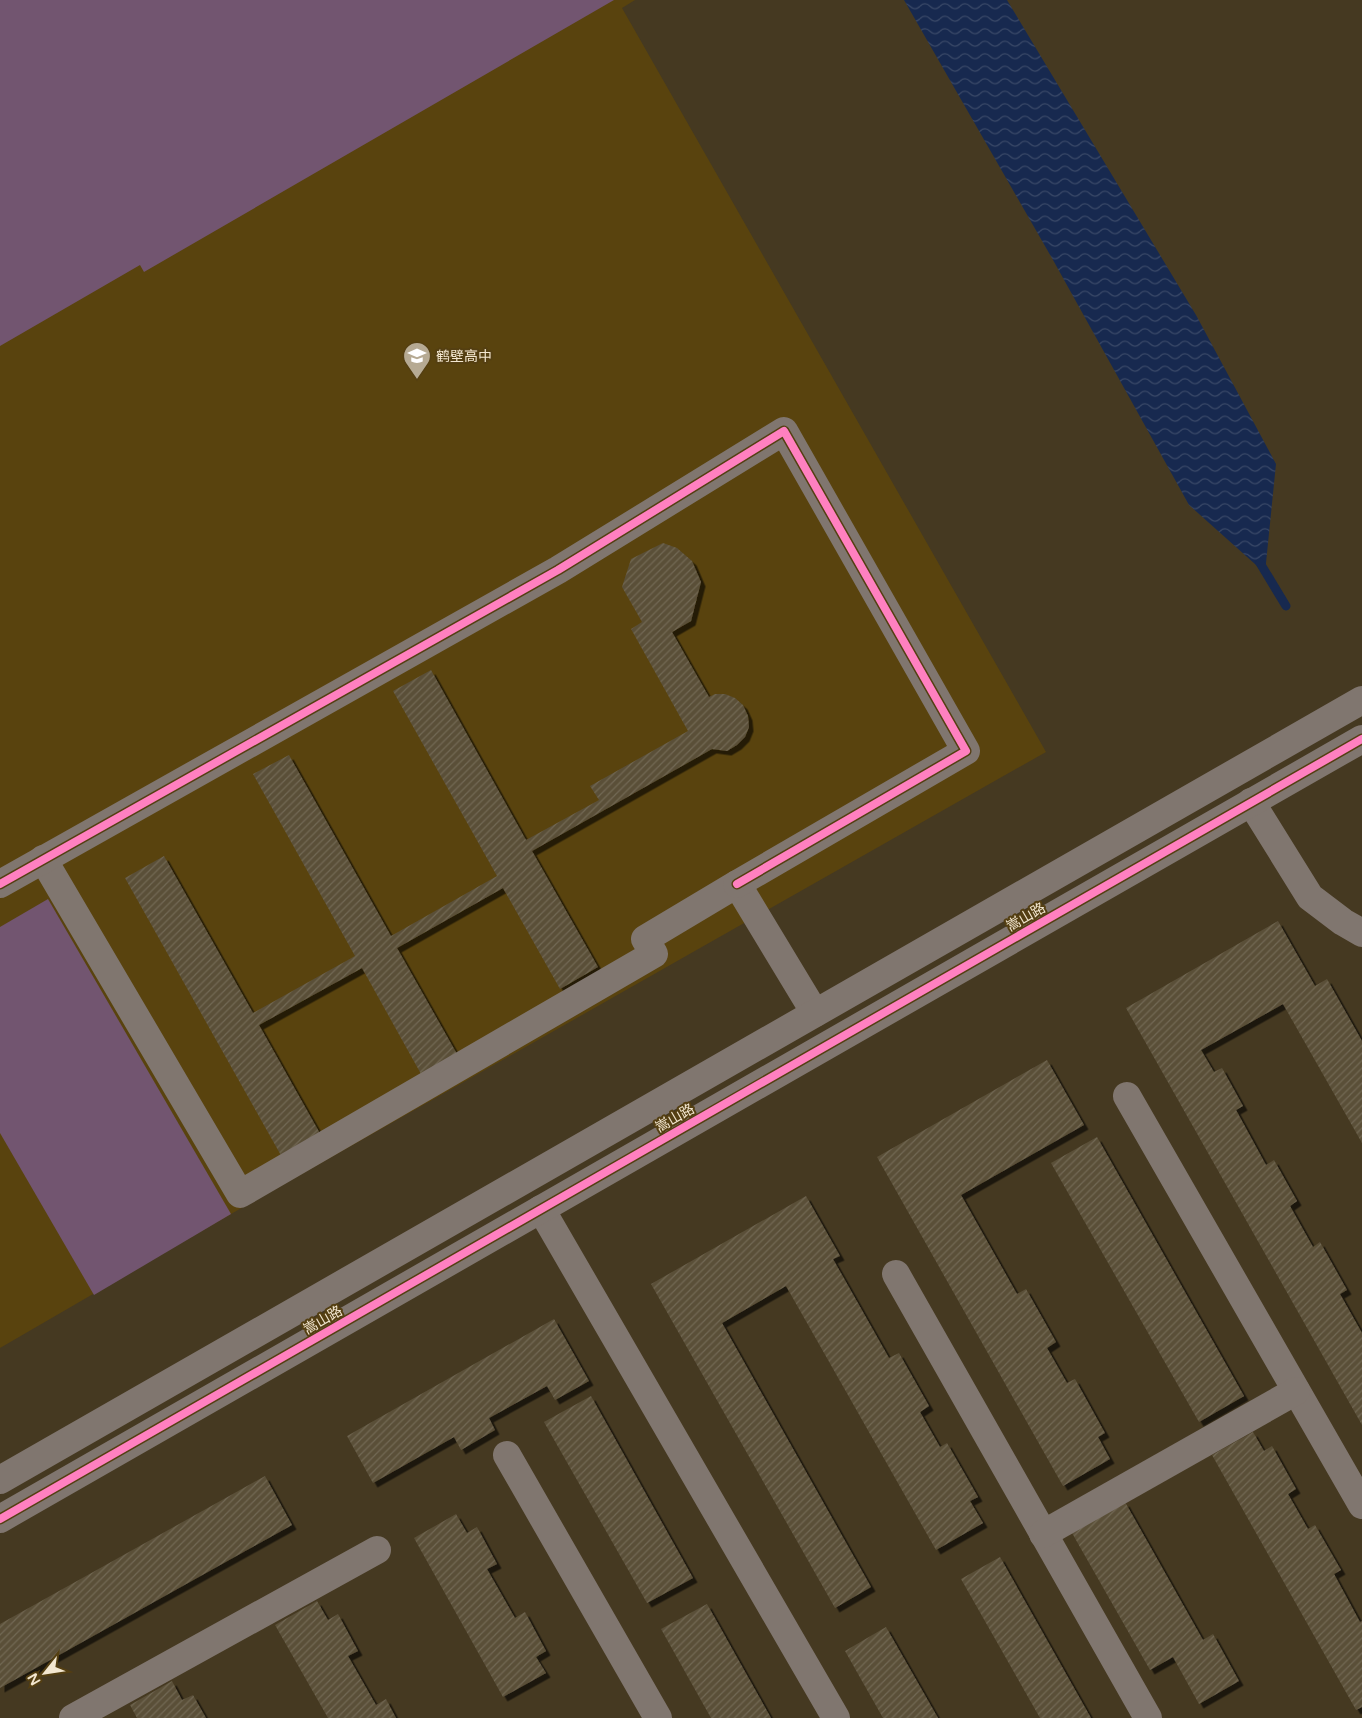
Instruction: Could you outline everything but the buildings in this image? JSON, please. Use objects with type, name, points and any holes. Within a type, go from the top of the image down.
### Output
[{"type":"street","points":[[0,884],[558,570],[784,431],[966,751],[645,939],[654,954],[240,1194],[43,860]]},
{"type":"street","name":"嵩山路","points":[[0,1480],[1362,700]]},
{"type":"street","name":"嵩山路","points":[[0,1520],[1362,739]]},
{"type":"street","points":[[1252,802],[1310,897],[1343,922],[1362,933]]},
{"type":"street","points":[[738,884],[815,1013]]},
{"type":"street","points":[[1128,1096],[1362,1505]]},
{"type":"street","points":[[542,1209],[836,1718]]},
{"type":"street","points":[[896,1274],[1148,1718]]},
{"type":"street","points":[[1043,1534],[1296,1391]]},
{"type":"street","points":[[507,1455],[658,1718]]},
{"type":"street","points":[[73,1718],[378,1550]]},
{"type":"shaded area","name":"鹤壁高中","points":[[0,0],[635,0],[622,8],[1046,752],[231,1214],[0,1348]]},
{"type":"shaded area","points":[[0,0],[614,0],[144,272],[140,265],[0,346]]},
{"type":"shaded area","points":[[48,899],[231,1214],[94,1295],[0,1133],[0,927]]},
{"type":"water","points":[[904,0],[1007,0],[1196,315],[1276,464],[1265,573],[1189,505],[1053,260]]},
{"type":"waterway","points":[[1260,563],[1286,606]]},
{"type":"cycle path","points":[[0,884],[558,570],[784,431],[966,751],[737,884]]},
{"type":"cycle path","points":[[0,1519],[1362,739]]},
{"type":"place","name":"鹤壁高中","points":[[417,380]]}]
